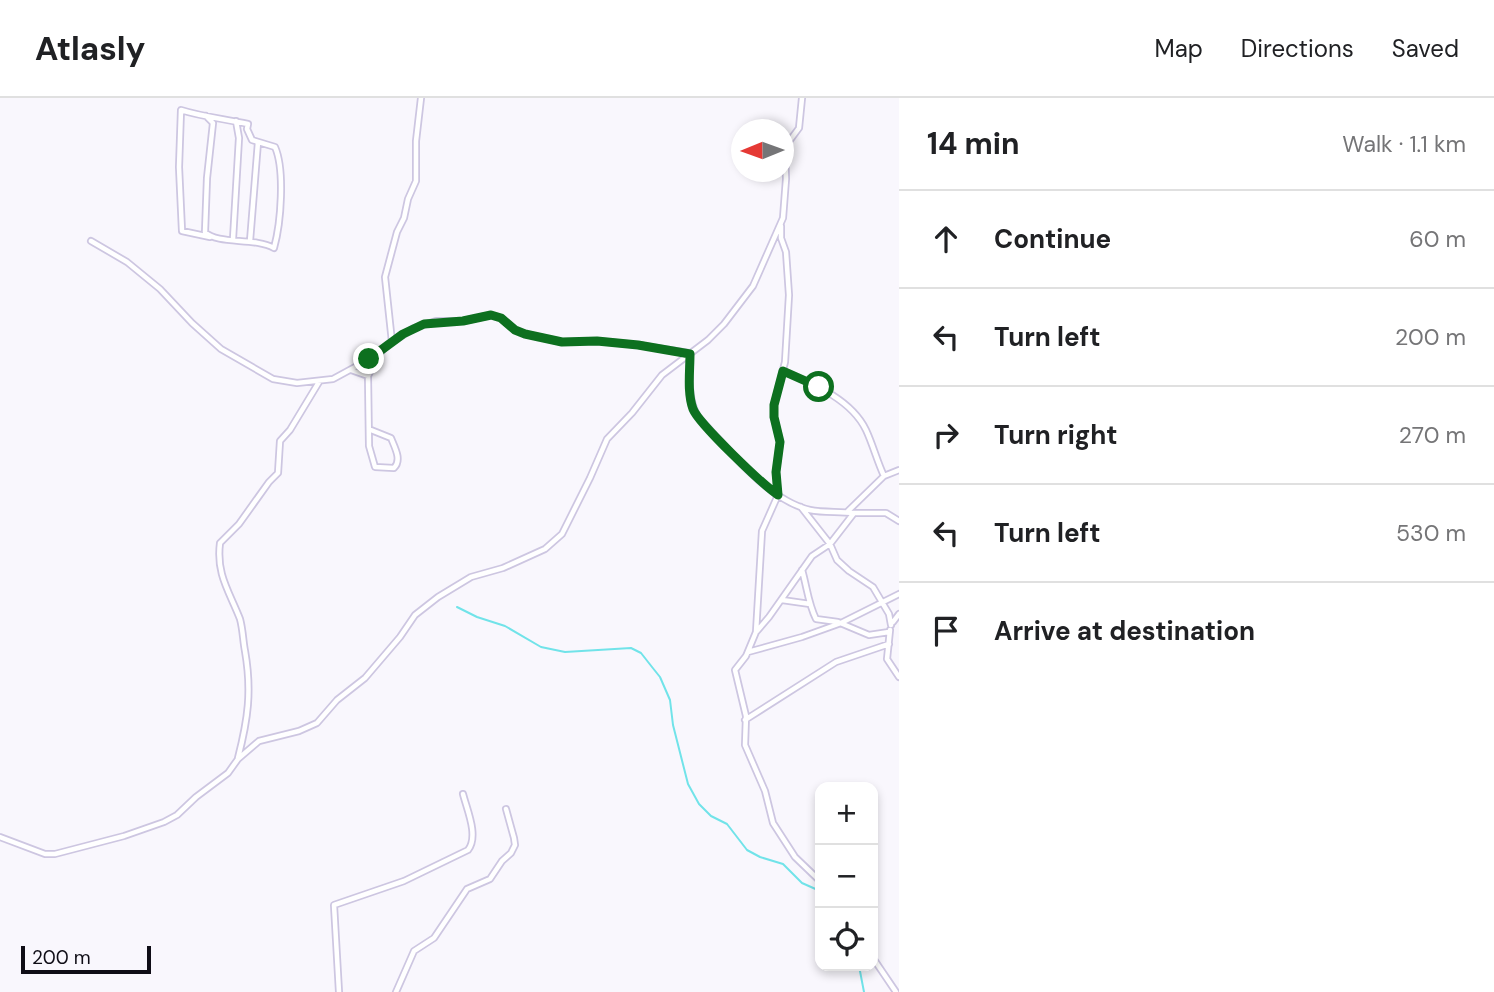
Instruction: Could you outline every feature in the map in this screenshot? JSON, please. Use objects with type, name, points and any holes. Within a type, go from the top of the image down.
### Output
[{"type":"street","points":[[392,342],[385,277],[397,232],[416,181],[416,141],[421,98]]},
{"type":"street","points":[[802,98],[799,128],[785,147],[786,179],[780,225],[786,252],[789,295],[788,340],[774,405],[780,442],[776,472],[778,495],[762,531],[756,632],[748,652],[735,670],[746,716],[745,745],[765,791],[773,823],[795,857],[815,876]]},
{"type":"street","points":[[181,110],[206,116],[248,124],[249,137],[275,147],[281,160],[279,228],[275,248],[250,241],[182,232],[179,167],[181,110]]},
{"type":"street","points":[[206,116],[213,124],[205,232],[209,237]]},
{"type":"street","points":[[233,239],[239,138],[236,121]]},
{"type":"street","points":[[250,241],[258,142]]},
{"type":"street","points":[[0,837],[45,854],[55,854],[124,836],[164,822],[177,815],[228,773],[238,759],[259,741],[299,731],[317,723],[337,700],[365,678],[415,615],[438,597],[471,578],[545,550],[562,534],[568,524],[607,439],[662,375],[708,340],[738,308],[753,286],[780,225]]},
{"type":"street","points":[[91,241],[127,262],[151,281],[210,340],[248,366],[273,379],[297,383],[333,379],[379,354],[392,342],[424,324],[463,321],[491,315],[501,318],[515,330],[525,334],[562,342],[597,341],[690,354]]},
{"type":"street","points":[[371,430],[391,438],[398,458],[394,468],[378,468],[372,464],[369,446],[371,430],[368,376],[379,354]]},
{"type":"street","points":[[690,354],[691,399],[698,416],[756,479],[792,504],[809,510],[886,513],[899,521]]},
{"type":"street","points":[[351,370],[368,376]]},
{"type":"street","points":[[783,371],[819,387],[853,412],[866,430],[884,476]]},
{"type":"street","points":[[238,759],[250,686],[240,622],[218,566],[220,543],[239,524],[278,473],[280,441],[290,430],[319,382]]},
{"type":"street","points":[[756,632],[817,552],[830,544],[850,513],[884,476],[899,470]]},
{"type":"street","points":[[800,506],[830,544],[837,561],[870,582],[883,601],[891,625]]},
{"type":"street","points":[[802,570],[816,619],[841,623],[869,635],[889,632]]},
{"type":"street","points":[[748,652],[841,623],[899,594]]},
{"type":"street","points":[[782,600],[810,604]]},
{"type":"street","points":[[899,614],[889,632],[887,659],[899,677]]},
{"type":"street","points":[[744,720],[836,662],[889,644]]},
{"type":"street","points":[[339,992],[334,905],[404,881],[468,850],[473,835],[463,794]]},
{"type":"street","points":[[396,992],[414,951],[434,938],[467,889],[490,879],[511,853],[515,845],[506,809]]},
{"type":"street","points":[[878,965],[896,992]]},
{"type":"waterway","points":[[457,607],[505,626],[541,647],[565,652],[631,648],[641,653],[660,677],[670,700],[673,725],[688,784],[699,804],[711,816],[727,824],[747,850],[783,864],[802,883],[815,889]]},
{"type":"waterway","points":[[860,971],[864,992]]},
{"type":"route","points":[[369,359],[403,334],[424,324],[463,321],[491,315],[501,318],[515,330],[525,334],[562,342],[597,341],[690,354],[693,409],[756,479],[778,495],[776,472],[780,435],[774,417],[774,405],[783,371],[819,387]]}]
